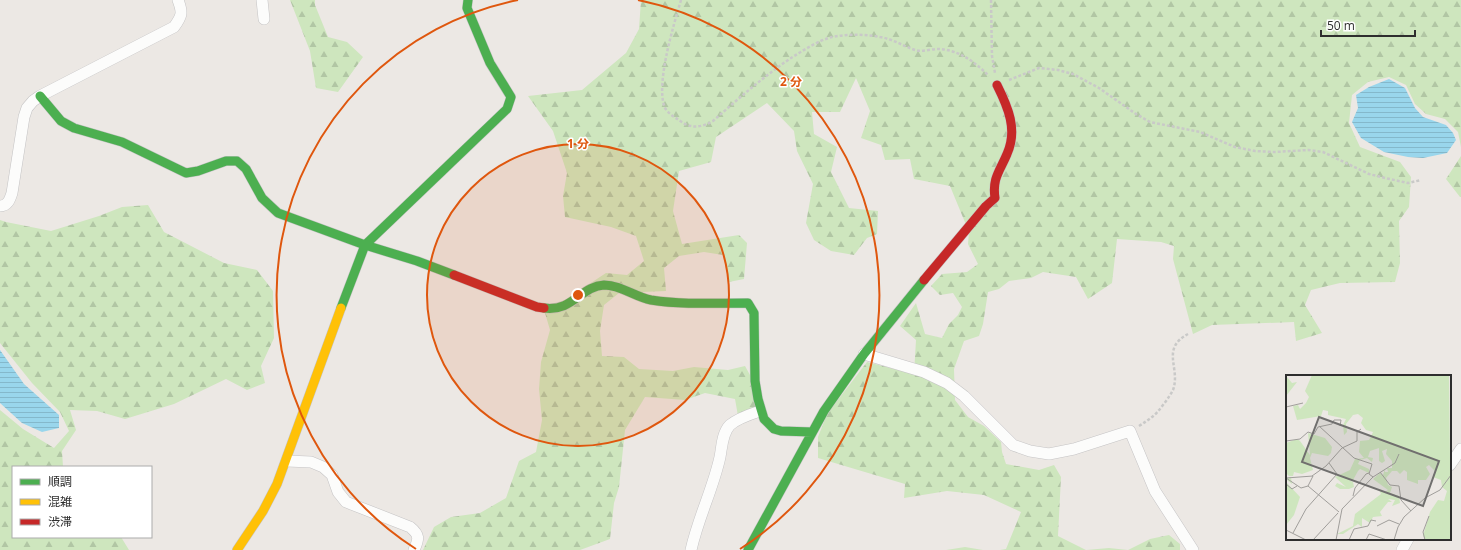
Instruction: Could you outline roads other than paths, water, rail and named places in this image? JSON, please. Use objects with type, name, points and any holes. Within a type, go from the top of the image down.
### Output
[{"type":"street","points":[[0,206],[8,203],[12,193],[24,117],[27,108],[33,101],[40,96],[174,28],[180,19],[182,10],[178,0]]},
{"type":"street","points":[[262,0],[264,19]]},
{"type":"street","points":[[236,550],[272,497],[287,461],[292,440],[365,245],[507,109],[511,97],[490,63],[467,8],[468,0]]},
{"type":"street","points":[[748,550],[824,411],[864,354],[972,222],[995,198],[992,188],[994,178],[1010,147],[1012,133],[1010,112],[997,85]]},
{"type":"street","points":[[40,96],[52,114],[74,128],[122,142],[186,173],[194,172],[229,160],[239,161],[245,166],[261,197],[278,213],[365,245],[417,261],[537,306],[557,309],[569,304],[585,293],[604,285],[615,287],[648,300],[670,303],[748,303],[754,313],[755,381],[760,411],[764,419],[774,429],[781,431],[812,432]]},
{"type":"street","points":[[864,354],[924,372],[947,383],[964,396],[1013,445],[1030,451],[1049,454],[1074,449],[1130,431],[1155,491],[1193,550]]},
{"type":"street","points":[[690,550],[699,518],[717,468],[724,434],[730,425],[760,411]]},
{"type":"street","points":[[1451,464],[1461,449]]},
{"type":"street","points":[[287,461],[310,462],[323,467],[332,475],[338,492],[346,502],[410,527],[416,531],[418,542],[414,550]]},
{"type":"street","points":[[1402,550],[1407,540]]},
{"type":"water","points":[[1389,79],[1405,88],[1415,108],[1423,117],[1446,125],[1453,133],[1456,140],[1447,153],[1423,158],[1408,157],[1384,152],[1361,138],[1352,122],[1358,108],[1356,95],[1369,87]]},
{"type":"water","points":[[0,350],[24,384],[59,415],[59,428],[42,432],[22,423],[0,403]]}]
